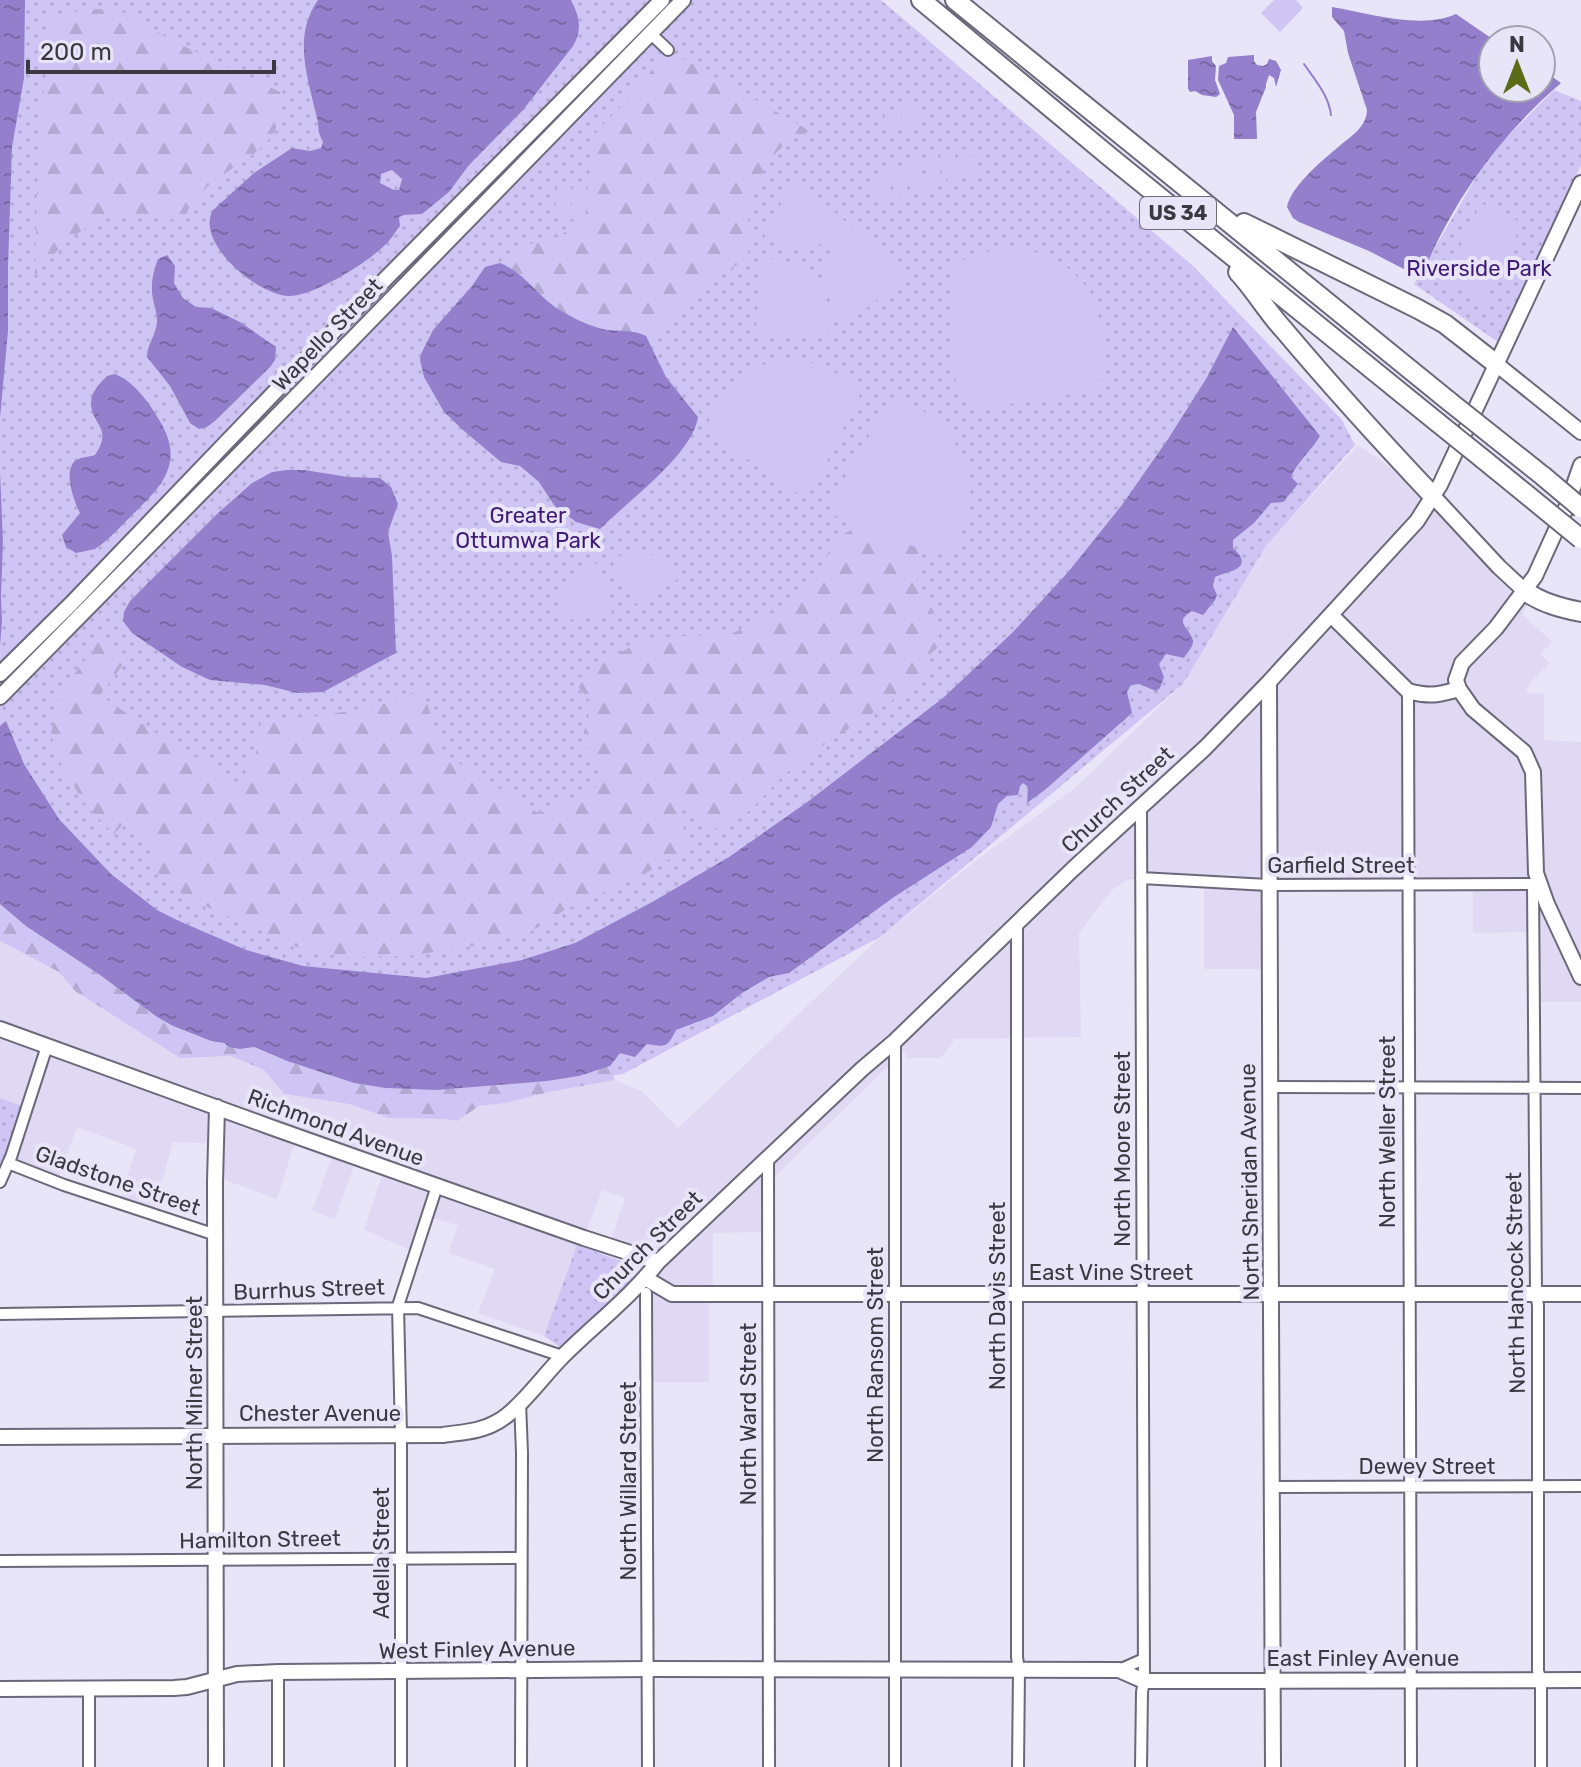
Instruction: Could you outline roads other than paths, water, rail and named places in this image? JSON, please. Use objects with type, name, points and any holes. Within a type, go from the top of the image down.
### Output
[{"type":"highway","name":"US 34","points":[[921,0],[1581,539]]},
{"type":"highway","name":"US 34","points":[[955,0],[1581,508]]},
{"type":"highway","points":[[1196,196],[1445,324],[1495,363]]},
{"type":"highway","points":[[1176,211],[1247,281],[1313,364],[1433,496]]},
{"type":"highway","points":[[1525,591],[1561,608],[1581,612]]},
{"type":"main road","name":"Wapello Street","points":[[0,674],[662,0]]},
{"type":"main road","name":"Wapello Street","points":[[0,697],[683,0]]},
{"type":"main road","name":"Church Street","points":[[562,1356],[646,1286],[658,1262],[1205,748],[1417,521],[1440,485],[1581,183]]},
{"type":"main road","points":[[1495,363],[1581,432]]},
{"type":"main road","points":[[1331,615],[1408,691],[1425,696],[1459,689],[1456,680],[1462,663],[1496,628],[1525,591],[1545,557],[1581,465]]},
{"type":"main road","points":[[1433,496],[1525,591]]},
{"type":"main road","name":"North Sheridan Avenue","points":[[1269,682],[1273,1767]]},
{"type":"main road","name":"North Hancock Street","points":[[1459,689],[1473,709],[1524,752],[1533,772],[1537,884],[1581,977]]},
{"type":"main road","name":"Richmond Avenue","points":[[0,1029],[658,1262]]},
{"type":"main road","name":"North Milner Street","points":[[216,1767],[217,1107]]},
{"type":"main road","name":"East Vine Street","points":[[646,1286],[672,1294],[1581,1294]]},
{"type":"main road","name":"Chester Avenue","points":[[0,1437],[443,1435],[481,1430],[500,1421],[562,1356]]},
{"type":"main road","points":[[769,1669],[1119,1670],[1144,1681]]},
{"type":"main road","name":"West Finley Avenue","points":[[0,1689],[187,1687],[237,1674],[278,1672],[769,1669]]},
{"type":"main road","name":"East Finley Avenue","points":[[1144,1681],[1581,1680]]},
{"type":"street","points":[[650,33],[668,50]]},
{"type":"street","name":"North Weller Street","points":[[1408,691],[1411,1767]]},
{"type":"street","name":"North Moore Street","points":[[1141,808],[1144,1659],[1141,1767]]},
{"type":"street","name":"Garfield Street","points":[[1141,878],[1268,885],[1537,884]]},
{"type":"street","name":"North Hancock Street","points":[[1537,884],[1535,1088],[1541,1767]]},
{"type":"street","name":"North Davis Street","points":[[1017,923],[1018,1767]]},
{"type":"street","name":"North Ransom Street","points":[[895,1041],[895,1767]]},
{"type":"street","points":[[0,1182],[47,1046]]},
{"type":"street","points":[[1270,1087],[1581,1088]]},
{"type":"street","name":"North Ward Street","points":[[768,1158],[769,1767]]},
{"type":"street","name":"Gladstone Street","points":[[5,1166],[216,1235]]},
{"type":"street","name":"Adella Street","points":[[401,1767],[398,1306],[437,1186]]},
{"type":"street","name":"North Willard Street","points":[[646,1286],[648,1767]]},
{"type":"street","name":"Burrhus Street","points":[[0,1314],[347,1310],[398,1306],[438,1313],[562,1356]]},
{"type":"street","points":[[520,1402],[521,1767]]},
{"type":"street","name":"Dewey Street","points":[[1273,1487],[1581,1486]]},
{"type":"street","name":"Hamilton Street","points":[[0,1561],[520,1558]]},
{"type":"street","points":[[1119,1670],[1144,1659]]},
{"type":"street","points":[[278,1672],[278,1767]]},
{"type":"street","name":"West Finley Avenue","points":[[187,1687],[216,1698]]},
{"type":"street","points":[[89,1688],[89,1767]]},
{"type":"water","points":[[0,0],[25,0],[24,78],[12,147],[8,331],[0,418]]},
{"type":"water","points":[[318,0],[571,0],[579,28],[573,46],[523,110],[469,165],[449,192],[422,214],[399,217],[400,226],[389,241],[353,269],[312,291],[289,296],[262,287],[233,265],[221,252],[210,223],[213,210],[254,173],[292,148],[310,151],[321,148],[323,142],[304,58],[310,14]],"holes":[[[392,170],[402,179],[399,190],[380,183],[381,174]]]},
{"type":"water","points":[[1332,7],[1411,20],[1442,19],[1456,14],[1477,28],[1477,104],[1538,104],[1497,148],[1462,197],[1421,278],[1369,251],[1299,222],[1287,207],[1300,183],[1356,132],[1366,117],[1367,110],[1344,31],[1332,17]]},
{"type":"water","points":[[1254,55],[1257,65],[1267,64],[1269,59],[1276,61],[1281,70],[1276,87],[1274,78],[1269,75],[1256,112],[1257,139],[1234,139],[1234,115],[1218,80],[1219,66],[1226,63],[1228,57]]},
{"type":"water","points":[[1212,56],[1220,94],[1216,97],[1190,92],[1188,60]]},
{"type":"water","points":[[167,255],[175,266],[174,283],[183,298],[196,307],[211,308],[240,322],[276,347],[275,360],[270,367],[216,420],[199,429],[190,423],[170,386],[147,357],[157,324],[152,294],[153,274],[158,259]]},
{"type":"water","points":[[500,263],[517,273],[554,307],[572,317],[603,329],[646,336],[666,377],[698,417],[694,431],[672,461],[600,529],[576,522],[554,505],[539,482],[520,466],[501,462],[464,431],[444,412],[424,377],[421,354],[433,330],[485,267]]},
{"type":"water","points":[[1233,327],[1320,436],[1291,477],[1298,484],[1283,502],[1271,503],[1254,523],[1233,540],[1233,548],[1242,561],[1241,565],[1215,577],[1215,600],[1203,615],[1192,611],[1184,618],[1184,625],[1193,640],[1184,658],[1166,654],[1159,664],[1164,677],[1156,691],[1139,684],[1131,685],[1127,692],[1132,713],[1027,803],[1028,787],[1023,783],[1018,795],[1007,796],[998,804],[991,827],[972,847],[894,897],[789,973],[769,977],[713,1016],[676,1030],[665,1045],[647,1044],[635,1057],[620,1053],[610,1066],[579,1076],[547,1081],[436,1090],[354,1083],[254,1047],[229,1047],[173,1026],[26,926],[0,904],[0,726],[6,721],[24,764],[59,819],[111,874],[157,910],[246,950],[303,966],[426,978],[522,960],[575,943],[729,857],[806,803],[943,698],[1013,632],[1069,571],[1122,505],[1206,379]]},
{"type":"water","points":[[115,374],[145,399],[166,433],[170,446],[168,470],[154,492],[102,544],[95,549],[76,553],[66,547],[62,535],[80,513],[70,472],[75,461],[95,455],[100,446],[102,433],[92,412],[91,401],[101,382]]},
{"type":"water","points":[[287,470],[380,478],[391,487],[398,504],[388,532],[392,556],[396,653],[323,692],[297,693],[265,685],[210,680],[182,667],[132,633],[123,621],[130,601],[252,483],[272,472]]},
{"type":"water","points":[[0,472],[3,542],[0,645]]},
{"type":"waterway","points":[[1304,64],[1324,95],[1331,115]]},
{"type":"park label","name":"Riverside Park","points":[[1479,268]]},
{"type":"park label","name":"Greater Ottumwa Park","points":[[528,528]]}]
